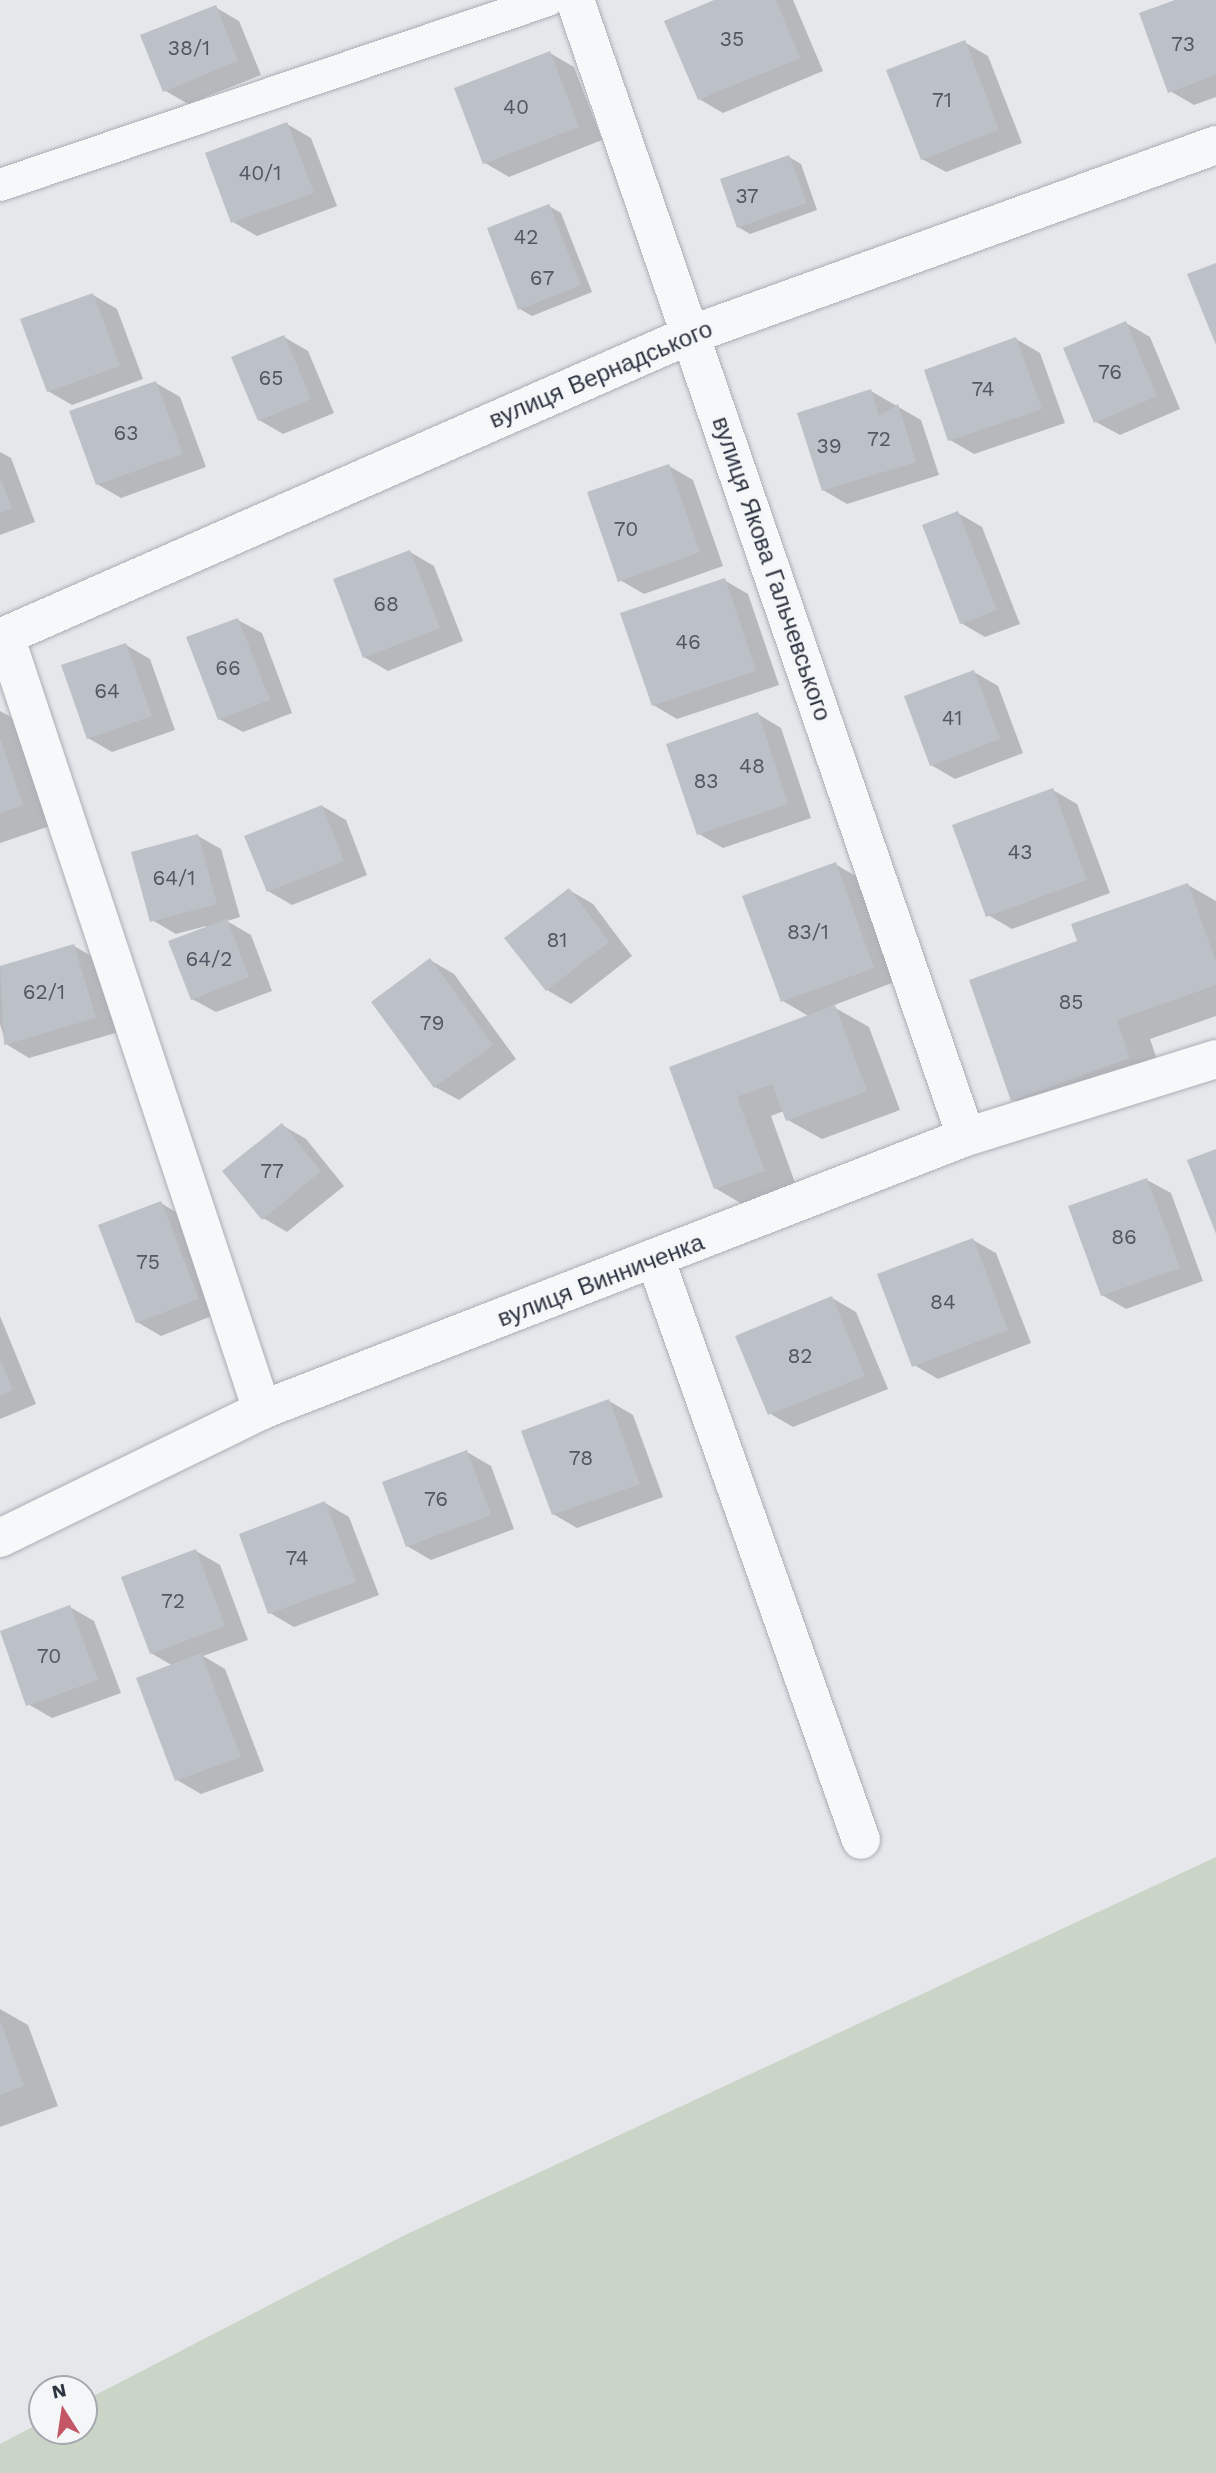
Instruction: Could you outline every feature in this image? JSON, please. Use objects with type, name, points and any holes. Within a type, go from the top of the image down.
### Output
[{"type":"street","name":"вулиця Якова Гальчевського","points":[[575,0],[966,1138]]},
{"type":"street","name":"вулиця Вернадського","points":[[3,637],[690,335],[1216,145]]},
{"type":"street","points":[[3,637],[262,1410]]},
{"type":"street","name":"вулиця Винниченка","points":[[0,1538],[262,1410],[656,1261],[966,1138],[1216,1059]]},
{"type":"street","points":[[656,1261],[861,1840]]},
{"type":"lane","points":[[0,185],[548,0]]},
{"type":"shaded area","points":[[1216,1857],[1216,2473],[0,2473],[0,2444],[28,2429],[28,2445],[98,2445],[98,2394],[403,2236]]},
{"type":"building","points":[[714,0],[776,0],[800,58],[698,100],[664,21]]},
{"type":"building","points":[[1175,0],[1216,0],[1216,75],[1168,93],[1139,13]]},
{"type":"building","points":[[216,5],[238,61],[163,92],[140,35]]},
{"type":"building","points":[[965,40],[999,130],[921,160],[886,70]]},
{"type":"building","points":[[550,51],[579,127],[483,164],[454,88]]},
{"type":"building","points":[[287,122],[314,193],[231,223],[205,153]]},
{"type":"building","points":[[789,155],[807,203],[737,228],[720,179]]},
{"type":"building","points":[[549,204],[581,285],[518,310],[487,228]]},
{"type":"building","points":[[1216,263],[1216,345],[1187,274]]},
{"type":"building","points":[[93,293],[120,366],[47,392],[20,319]]},
{"type":"building","points":[[1126,321],[1157,396],[1094,423],[1063,348]]},
{"type":"building","points":[[284,335],[311,399],[258,421],[231,357]]},
{"type":"building","points":[[1016,337],[1042,409],[948,441],[924,370]]},
{"type":"building","points":[[156,381],[183,454],[96,485],[69,411]]},
{"type":"building","points":[[871,389],[879,416],[898,404],[916,462],[822,491],[797,413]]},
{"type":"building","points":[[669,464],[700,552],[618,582],[587,492]]},
{"type":"building","points":[[0,477],[12,508],[0,513]]},
{"type":"building","points":[[958,511],[997,610],[960,624],[922,525]]},
{"type":"building","points":[[410,550],[440,628],[363,658],[333,579]]},
{"type":"building","points":[[725,578],[756,671],[652,706],[620,613]]},
{"type":"building","points":[[238,618],[270,700],[218,720],[186,637]]},
{"type":"building","points":[[126,643],[152,716],[87,739],[61,665]]},
{"type":"building","points":[[974,670],[1000,739],[930,766],[904,696]]},
{"type":"building","points":[[758,712],[788,804],[697,835],[666,744]]},
{"type":"building","points":[[0,738],[23,805],[0,813]]},
{"type":"building","points":[[1053,788],[1087,880],[986,917],[952,825]]},
{"type":"building","points":[[322,805],[344,861],[267,892],[244,836]]},
{"type":"building","points":[[198,834],[217,904],[150,922],[131,852]]},
{"type":"building","points":[[836,862],[874,968],[781,1002],[742,896]]},
{"type":"building","points":[[1188,883],[1216,962],[1216,985],[1117,1020],[1130,1058],[1011,1101],[969,980],[1077,941],[1071,924]]},
{"type":"building","points":[[569,888],[609,942],[546,991],[504,938]]},
{"type":"building","points":[[227,919],[249,977],[191,1000],[168,941]]},
{"type":"building","points":[[74,944],[96,1018],[4,1045],[0,966]]},
{"type":"building","points":[[430,958],[493,1045],[434,1088],[371,1002]]},
{"type":"building","points":[[835,1005],[867,1091],[786,1121],[772,1084],[737,1097],[765,1171],[714,1189],[669,1067]]},
{"type":"building","points":[[282,1123],[321,1171],[262,1220],[222,1171]]},
{"type":"building","points":[[1216,1149],[1216,1234],[1187,1160]]},
{"type":"building","points":[[1147,1178],[1180,1268],[1101,1296],[1068,1206]]},
{"type":"building","points":[[161,1201],[199,1299],[136,1323],[98,1225]]},
{"type":"building","points":[[973,1238],[1008,1330],[912,1367],[877,1274]]},
{"type":"building","points":[[832,1296],[865,1376],[768,1415],[735,1336]]},
{"type":"building","points":[[0,1359],[13,1390],[0,1396]]},
{"type":"building","points":[[609,1399],[640,1484],[552,1515],[521,1431]]},
{"type":"building","points":[[467,1450],[491,1515],[406,1547],[382,1482]]},
{"type":"building","points":[[325,1501],[356,1582],[268,1614],[239,1534]]},
{"type":"building","points":[[196,1549],[225,1626],[150,1654],[121,1577]]},
{"type":"building","points":[[70,1605],[98,1680],[26,1706],[0,1631]]},
{"type":"building","points":[[201,1653],[241,1757],[175,1781],[136,1678]]},
{"type":"building","points":[[0,2020],[24,2086],[0,2095]]}]
